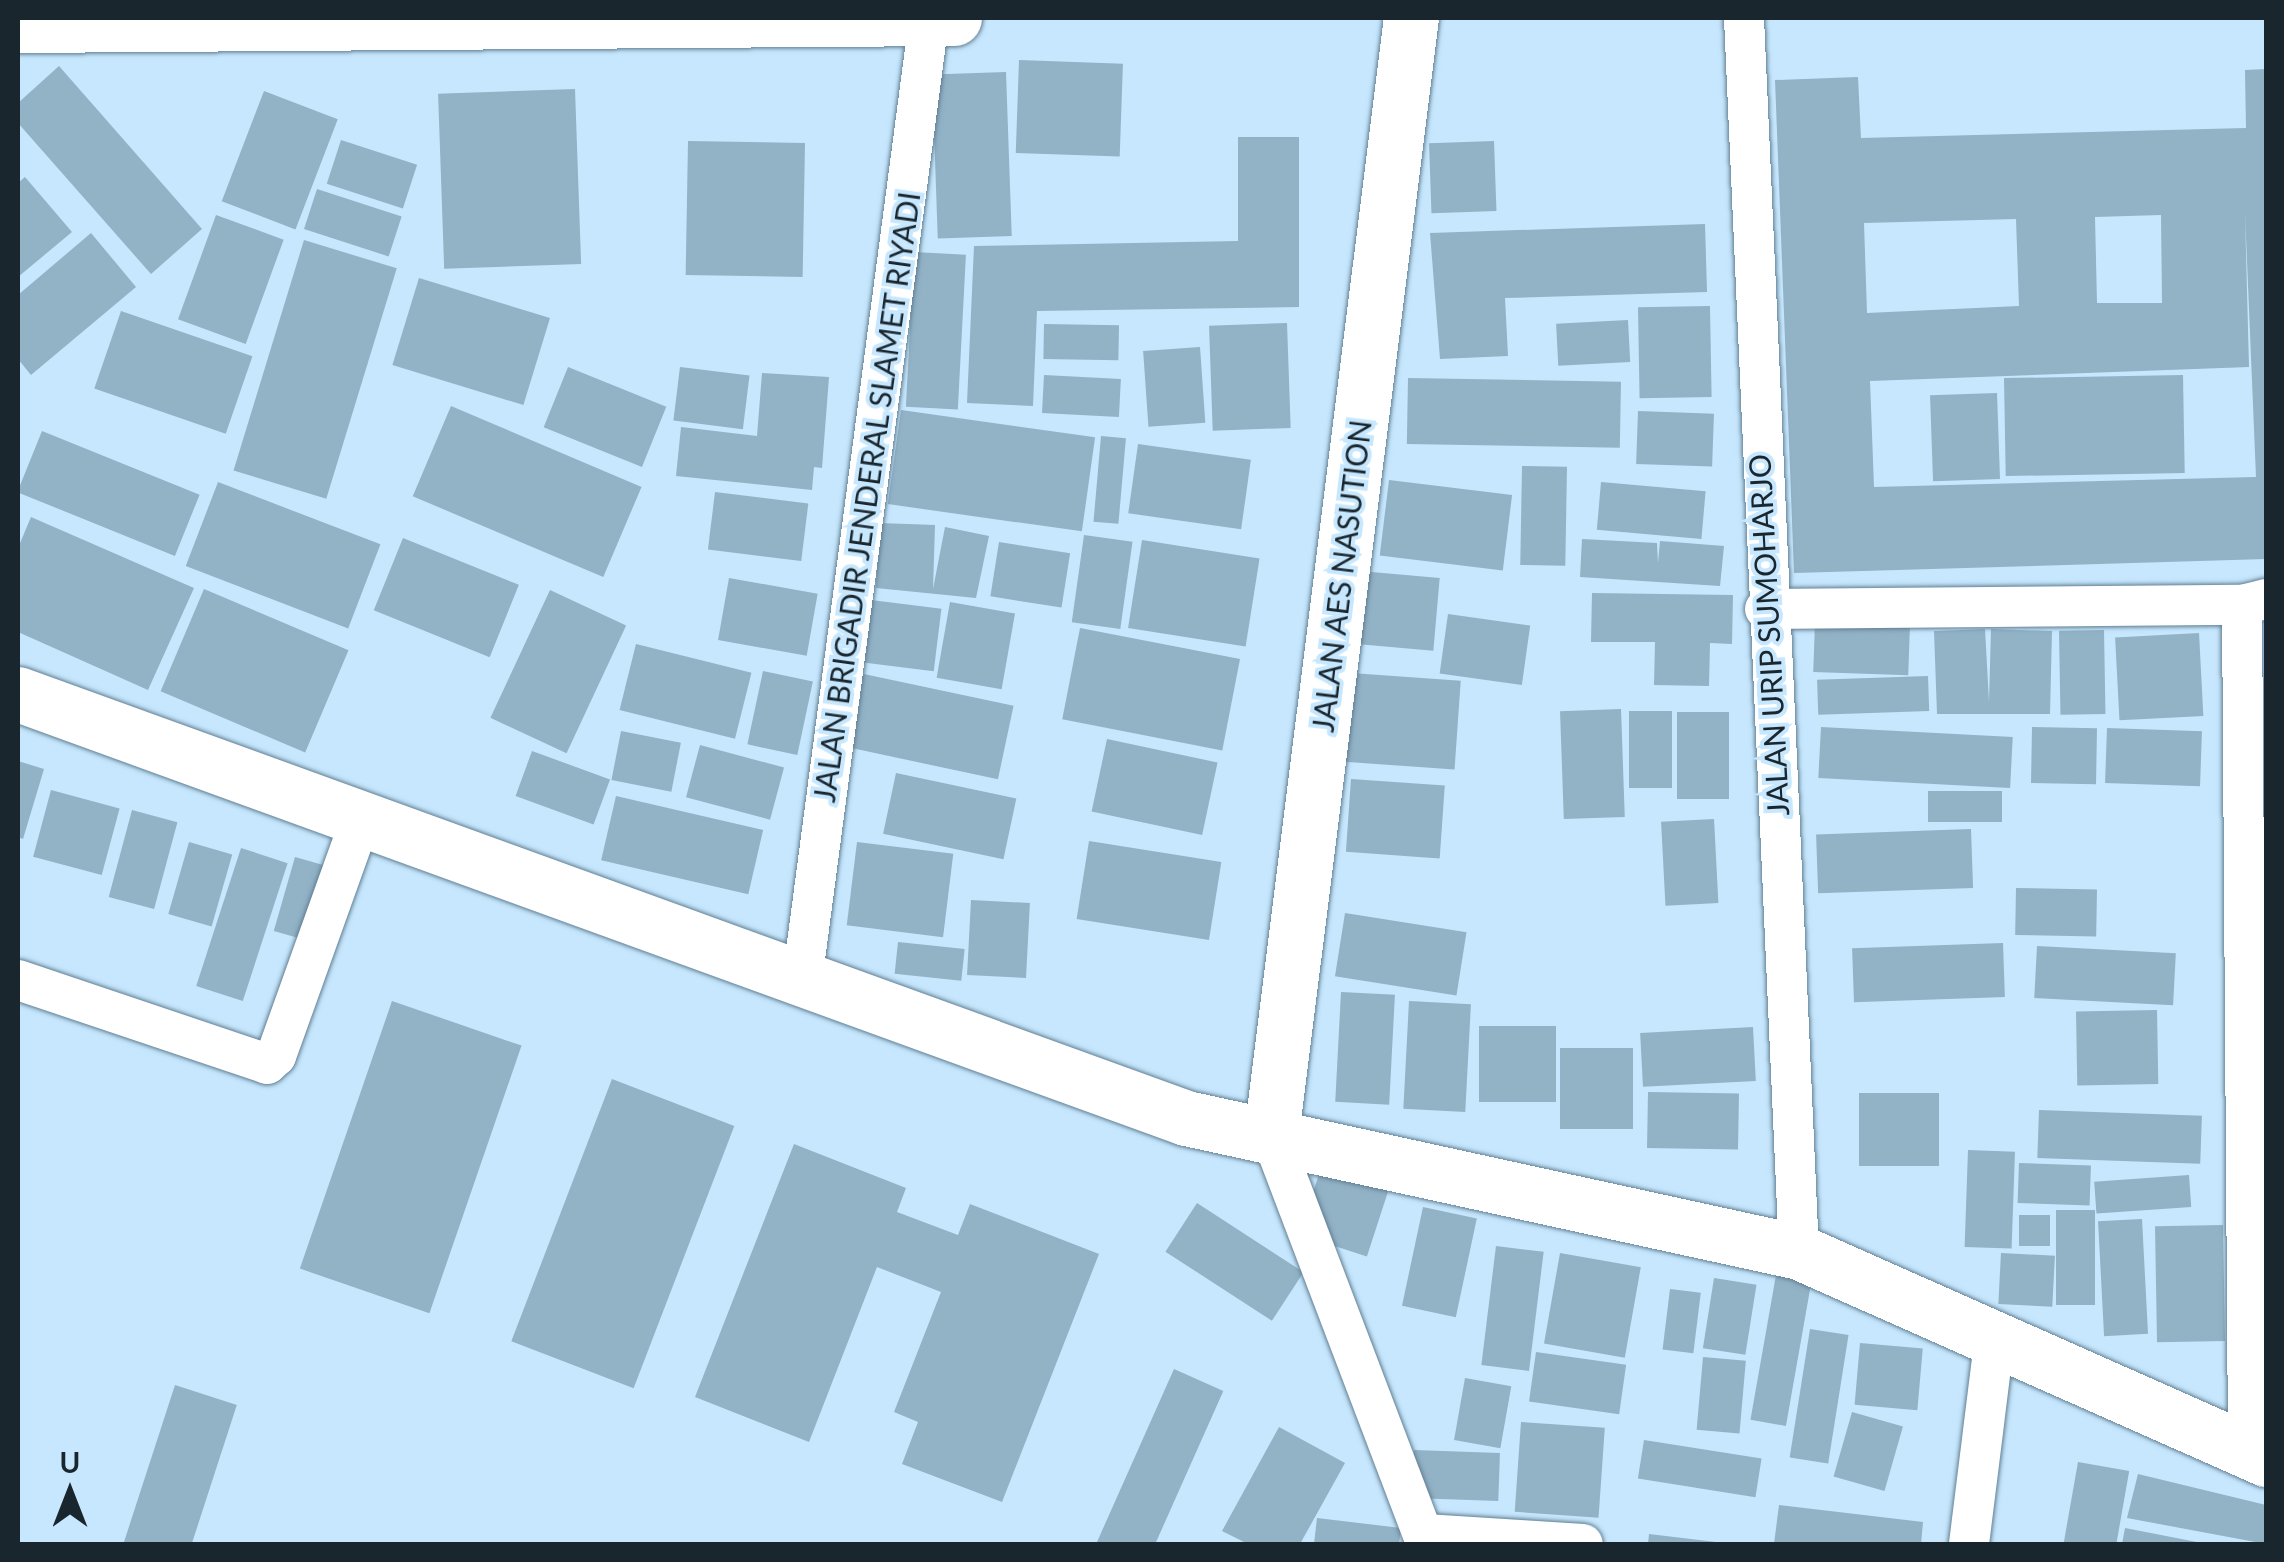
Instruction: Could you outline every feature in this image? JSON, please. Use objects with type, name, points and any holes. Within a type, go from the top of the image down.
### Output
[{"type":"street","points":[[18,24],[942,18]]},
{"type":"street","name":"JALAN BRIGADIR JENDERAL SLAMET RIYADI","points":[[803,974],[942,18]]},
{"type":"street","name":"JALAN AES NASUTION","points":[[1271,1134],[1412,18]]},
{"type":"street","name":"JALAN URIP SUMOHARJO","points":[[1744,18],[1765,609],[1798,1252]]},
{"type":"street","points":[[18,694],[360,822],[803,974],[1186,1118],[1271,1134],[1395,1169],[1798,1252],[2258,1455],[2254,602],[1765,609]]},
{"type":"street","points":[[18,980],[267,1064],[360,822]]},
{"type":"street","points":[[1271,1134],[1425,1539],[1583,1544]]},
{"type":"street","points":[[1969,1544],[1995,1336]]},
{"type":"building","points":[[1019,60],[1123,64],[1120,157],[1016,153]]},
{"type":"building","points":[[59,66],[202,229],[151,274],[18,123],[18,103]]},
{"type":"building","points":[[2266,69],[2266,559],[1794,573],[1775,80],[1858,77],[1861,138],[2246,128],[2245,70]],"holes":[[[2245,213],[2256,477],[1874,487],[1870,381],[2249,367]],[[2161,215],[2162,303],[2097,303],[2095,217]],[[2016,219],[2019,306],[1867,313],[1864,223]]]},
{"type":"building","points":[[1006,72],[1012,236],[938,238],[932,75]]},
{"type":"building","points":[[575,89],[581,264],[444,269],[438,94]]},
{"type":"building","points":[[264,91],[338,119],[295,229],[222,201]]},
{"type":"building","points":[[1238,137],[1299,137],[1299,307],[1037,311],[1033,406],[967,403],[974,246],[1238,241]]},
{"type":"building","points":[[341,140],[417,165],[403,208],[327,184]]},
{"type":"building","points":[[688,141],[805,143],[803,277],[686,275]]},
{"type":"building","points":[[1494,141],[1496,211],[1431,213],[1429,143]]},
{"type":"building","points":[[25,177],[72,232],[18,277],[18,183]]},
{"type":"building","points":[[317,189],[402,217],[389,256],[304,229]]},
{"type":"building","points":[[216,215],[284,240],[246,344],[178,319]]},
{"type":"building","points":[[1705,224],[1707,292],[1505,298],[1508,356],[1440,359],[1430,233]]},
{"type":"building","points":[[91,233],[136,287],[31,375],[18,359],[18,295]]},
{"type":"building","points":[[304,240],[397,268],[326,499],[234,470]]},
{"type":"building","points":[[914,252],[966,255],[958,410],[906,407]]},
{"type":"building","points":[[419,278],[550,318],[523,405],[392,365]]},
{"type":"building","points":[[1710,306],[1712,397],[1640,398],[1638,307]]},
{"type":"building","points":[[121,311],[252,356],[226,434],[94,389]]},
{"type":"building","points":[[1628,320],[1630,362],[1558,366],[1556,324]]},
{"type":"building","points":[[1287,323],[1291,428],[1213,431],[1209,326]]},
{"type":"building","points":[[1044,324],[1119,325],[1118,360],[1043,359]]},
{"type":"building","points":[[1200,347],[1205,423],[1148,427],[1143,351]]},
{"type":"building","points":[[568,367],[666,407],[642,467],[544,427]]},
{"type":"building","points":[[680,367],[749,376],[743,429],[673,421]]},
{"type":"building","points":[[762,373],[829,377],[822,468],[814,467],[812,490],[676,476],[681,427],[757,436]]},
{"type":"building","points":[[1044,375],[1121,379],[1119,417],[1042,413]]},
{"type":"building","points":[[2183,375],[2185,473],[2006,476],[2004,378]]},
{"type":"building","points":[[1408,378],[1621,382],[1620,448],[1407,444]]},
{"type":"building","points":[[1997,393],[2000,479],[1933,481],[1930,395]]},
{"type":"building","points":[[451,406],[642,487],[603,577],[413,496]]},
{"type":"building","points":[[901,410],[1095,437],[1082,531],[888,504]]},
{"type":"building","points":[[1638,411],[1714,414],[1712,467],[1636,464]]},
{"type":"building","points":[[42,431],[200,495],[175,556],[18,492]]},
{"type":"building","points":[[1101,436],[1126,438],[1118,524],[1094,522]]},
{"type":"building","points":[[1138,444],[1251,460],[1241,529],[1128,513]]},
{"type":"building","points":[[1522,466],[1567,467],[1565,566],[1520,565]]},
{"type":"building","points":[[1389,480],[1512,495],[1503,571],[1380,555]]},
{"type":"building","points":[[218,482],[380,544],[348,628],[186,566]]},
{"type":"building","points":[[1601,482],[1706,491],[1701,539],[1597,530]]},
{"type":"building","points":[[715,492],[808,503],[801,561],[708,550]]},
{"type":"building","points":[[31,517],[194,588],[148,690],[18,632],[18,548]]},
{"type":"building","points":[[879,523],[935,525],[933,589],[945,527],[989,536],[976,598],[876,588]]},
{"type":"building","points":[[1084,535],[1133,542],[1120,629],[1072,622]]},
{"type":"building","points":[[403,538],[519,585],[490,657],[374,610]]},
{"type":"building","points":[[1582,539],[1657,543],[1658,563],[1660,541],[1724,546],[1720,586],[1580,577]]},
{"type":"building","points":[[1142,540],[1260,559],[1246,647],[1128,628]]},
{"type":"building","points":[[999,542],[1070,553],[1062,608],[990,596]]},
{"type":"building","points":[[1360,571],[1440,578],[1433,651],[1354,644]]},
{"type":"building","points":[[729,578],[818,594],[807,656],[718,640]]},
{"type":"building","points":[[204,589],[349,650],[305,753],[161,691]]},
{"type":"building","points":[[550,590],[626,625],[567,753],[490,718]]},
{"type":"building","points":[[1592,593],[1733,595],[1732,644],[1710,643],[1709,686],[1654,685],[1655,642],[1591,642]]},
{"type":"building","points":[[863,599],[941,609],[934,671],[855,662]]},
{"type":"building","points":[[950,602],[1015,613],[1002,689],[937,678]]},
{"type":"building","points":[[1448,614],[1530,626],[1522,685],[1440,673]]},
{"type":"building","points":[[1815,622],[1910,625],[1908,675],[1813,672]]},
{"type":"building","points":[[1080,628],[1240,659],[1222,750],[1062,719]]},
{"type":"building","points":[[1985,629],[1989,702],[1991,629],[2052,631],[2050,714],[1937,714],[1934,631]]},
{"type":"building","points":[[2104,630],[2105,714],[2060,715],[2059,631]]},
{"type":"building","points":[[2199,633],[2203,716],[2119,720],[2115,637]]},
{"type":"building","points":[[636,644],[751,673],[735,739],[620,710]]},
{"type":"building","points":[[763,671],[813,682],[797,755],[747,744]]},
{"type":"building","points":[[859,673],[1014,706],[998,779],[843,746]]},
{"type":"building","points":[[1351,673],[1461,681],[1455,769],[1345,762]]},
{"type":"building","points":[[1928,676],[1929,711],[1818,715],[1817,680]]},
{"type":"building","points":[[1621,709],[1625,817],[1564,819],[1560,711]]},
{"type":"building","points":[[1629,711],[1672,711],[1672,788],[1629,788]]},
{"type":"building","points":[[1677,712],[1729,712],[1729,799],[1677,799]]},
{"type":"building","points":[[1821,727],[2013,737],[2010,788],[1818,778]]},
{"type":"building","points":[[2032,727],[2097,728],[2096,784],[2031,783]]},
{"type":"building","points":[[2107,728],[2202,731],[2200,786],[2105,783]]},
{"type":"building","points":[[621,731],[681,743],[671,792],[611,780]]},
{"type":"building","points":[[1107,739],[1218,762],[1202,835],[1092,811]]},
{"type":"building","points":[[700,745],[784,768],[770,820],[686,797]]},
{"type":"building","points":[[532,751],[610,779],[594,824],[516,796]]},
{"type":"building","points":[[18,761],[44,769],[23,839],[18,837]]},
{"type":"building","points":[[896,773],[1016,799],[1003,859],[883,834]]},
{"type":"building","points":[[1351,779],[1445,786],[1440,858],[1346,852]]},
{"type":"building","points":[[51,790],[120,808],[102,875],[33,857]]},
{"type":"building","points":[[1928,791],[2002,791],[2002,822],[1928,822]]},
{"type":"building","points":[[616,796],[763,830],[748,894],[601,860]]},
{"type":"building","points":[[132,810],[177,822],[154,909],[109,897]]},
{"type":"building","points":[[1714,819],[1718,903],[1665,906],[1661,822]]},
{"type":"building","points":[[1971,829],[1973,888],[1818,893],[1816,834]]},
{"type":"building","points":[[1089,841],[1221,862],[1209,940],[1077,919]]},
{"type":"building","points":[[189,842],[232,854],[212,926],[168,914]]},
{"type":"building","points":[[857,842],[953,854],[943,937],[847,925]]},
{"type":"building","points":[[241,848],[288,863],[243,1001],[196,986]]},
{"type":"building","points":[[295,857],[327,866],[305,940],[274,931]]},
{"type":"building","points":[[2016,888],[2097,889],[2096,936],[2015,935]]},
{"type":"building","points":[[971,900],[1030,903],[1026,978],[967,975]]},
{"type":"building","points":[[1345,913],[1466,932],[1456,995],[1335,976]]},
{"type":"building","points":[[898,942],[965,949],[961,981],[895,974]]},
{"type":"building","points":[[2003,943],[2005,997],[1854,1002],[1852,948]]},
{"type":"building","points":[[2037,946],[2176,953],[2173,1005],[2034,998]]},
{"type":"building","points":[[1341,992],[1395,995],[1389,1105],[1335,1102]]},
{"type":"building","points":[[392,1001],[522,1046],[429,1313],[300,1269]]},
{"type":"building","points":[[1409,1001],[1471,1004],[1465,1112],[1403,1109]]},
{"type":"building","points":[[2157,1010],[2158,1084],[2077,1085],[2076,1011]]},
{"type":"building","points":[[1479,1026],[1556,1026],[1556,1102],[1479,1102]]},
{"type":"building","points":[[1753,1027],[1756,1081],[1643,1087],[1640,1033]]},
{"type":"building","points":[[1560,1048],[1633,1048],[1633,1129],[1560,1129]]},
{"type":"building","points":[[612,1079],[734,1126],[634,1388],[511,1341]]},
{"type":"building","points":[[1648,1092],[1739,1094],[1738,1150],[1647,1148]]},
{"type":"building","points":[[1859,1093],[1939,1093],[1939,1166],[1859,1166]]},
{"type":"building","points":[[2039,1110],[2202,1116],[2200,1164],[2037,1158]]},
{"type":"building","points":[[794,1144],[906,1188],[897,1212],[958,1235],[970,1204],[1099,1254],[1002,1502],[902,1464],[918,1422],[894,1412],[941,1292],[877,1267],[809,1442],[695,1397]]},
{"type":"building","points":[[1968,1150],[2015,1152],[2012,1249],[1965,1247]]},
{"type":"building","points":[[2019,1163],[2091,1166],[2090,1205],[2018,1203]]},
{"type":"building","points":[[1321,1168],[1389,1190],[1367,1257],[1299,1235]]},
{"type":"building","points":[[2189,1175],[2191,1207],[2096,1214],[2094,1182]]},
{"type":"building","points":[[1197,1203],[1304,1272],[1272,1321],[1165,1252]]},
{"type":"building","points":[[1423,1207],[1477,1218],[1456,1317],[1402,1306]]},
{"type":"building","points":[[2056,1210],[2095,1210],[2095,1305],[2056,1305]]},
{"type":"building","points":[[2019,1215],[2050,1215],[2050,1246],[2019,1246]]},
{"type":"building","points":[[2142,1219],[2148,1334],[2104,1336],[2098,1221]]},
{"type":"building","points":[[2223,1225],[2225,1341],[2157,1342],[2155,1226]]},
{"type":"building","points":[[1496,1246],[1544,1252],[1529,1371],[1481,1365]]},
{"type":"building","points":[[1560,1253],[1641,1267],[1625,1358],[1544,1344]]},
{"type":"building","points":[[2001,1253],[2055,1256],[2052,1307],[1998,1304]]},
{"type":"building","points":[[1776,1275],[1811,1281],[1786,1426],[1750,1420]]},
{"type":"building","points":[[1714,1278],[1756,1285],[1745,1355],[1703,1348]]},
{"type":"building","points":[[1670,1289],[1701,1293],[1693,1353],[1663,1350]]},
{"type":"building","points":[[1810,1329],[1849,1335],[1828,1464],[1790,1457]]},
{"type":"building","points":[[1860,1343],[1923,1348],[1917,1410],[1855,1405]]},
{"type":"building","points":[[1536,1352],[1626,1365],[1619,1414],[1529,1402]]},
{"type":"building","points":[[1703,1357],[1746,1361],[1739,1433],[1697,1430]]},
{"type":"building","points":[[1174,1369],[1223,1391],[1155,1544],[1096,1544]]},
{"type":"building","points":[[1465,1378],[1511,1386],[1500,1448],[1454,1440]]},
{"type":"building","points":[[175,1385],[237,1405],[192,1544],[123,1544]]},
{"type":"building","points":[[1852,1412],[1903,1427],[1884,1491],[1834,1476]]},
{"type":"building","points":[[1521,1422],[1605,1428],[1599,1518],[1515,1512]]},
{"type":"building","points":[[1279,1427],[1345,1463],[1300,1544],[1248,1544],[1222,1531]]},
{"type":"building","points":[[1644,1440],[1762,1459],[1755,1497],[1638,1479]]},
{"type":"building","points":[[1414,1450],[1500,1453],[1498,1501],[1412,1498]]},
{"type":"building","points":[[2078,1462],[2129,1471],[2116,1544],[2064,1544]]},
{"type":"building","points":[[2138,1474],[2266,1505],[2266,1544],[2127,1518]]},
{"type":"building","points":[[1779,1505],[1923,1522],[1921,1544],[1774,1544]]},
{"type":"building","points":[[1317,1518],[1401,1528],[1399,1544],[1314,1544]]},
{"type":"building","points":[[2125,1528],[2202,1543],[2122,1544]]},
{"type":"building","points":[[1649,1534],[1716,1542],[1716,1544],[1648,1544]]}]
